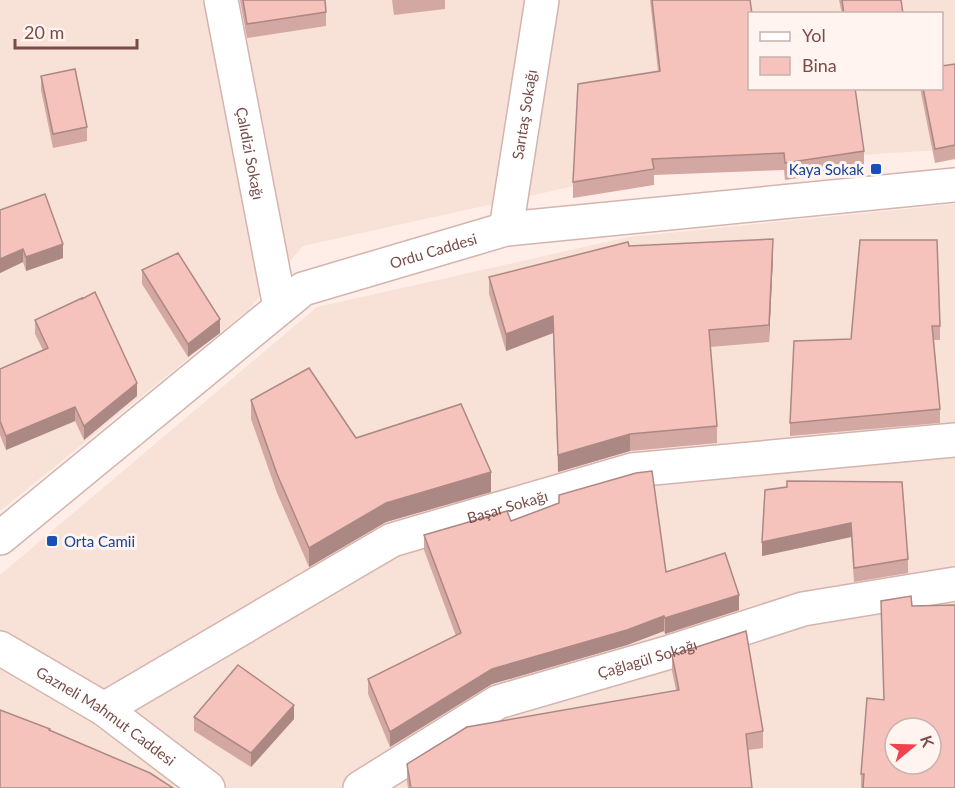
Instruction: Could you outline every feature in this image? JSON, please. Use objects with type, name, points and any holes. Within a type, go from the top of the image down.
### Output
[{"type":"street","name":"Çalıdizi Sokağı","points":[[221,0],[280,307]]},
{"type":"street","name":"Sarıtaş Sokağı","points":[[506,229],[542,0]]},
{"type":"street","name":"Ordu Caddesi","points":[[0,538],[303,289],[506,229],[955,185]]},
{"type":"street","name":"Başar Sokağı","points":[[104,710],[392,540],[632,470],[955,440]]},
{"type":"street","name":"Çağlagül Sokağı","points":[[360,788],[498,702],[670,652],[803,609],[955,584]]},
{"type":"street","name":"Gazneli Mahmut Caddesi","points":[[0,648],[104,710],[208,788]]},
{"type":"shaded area","points":[[0,0],[955,0],[955,149],[656,168],[303,246],[248,310],[0,511]]},
{"type":"shaded area","points":[[955,204],[955,788],[0,788],[0,575],[317,307],[629,237]]},
{"type":"building","points":[[243,0],[325,0],[326,12],[247,24]]},
{"type":"building","points":[[652,0],[750,0],[752,12],[748,12],[748,90],[855,90],[864,151],[785,163],[784,153],[652,159],[654,169],[573,182],[578,84],[660,71]]},
{"type":"building","points":[[842,0],[901,0],[903,12],[844,12]]},
{"type":"building","points":[[955,64],[955,145],[935,149],[923,90],[943,90],[943,66]]},
{"type":"building","points":[[75,69],[87,127],[53,134],[41,76]]},
{"type":"building","points":[[45,194],[63,244],[26,257],[23,249],[0,259],[0,210]]},
{"type":"building","points":[[773,239],[769,325],[709,330],[717,426],[630,434],[558,455],[553,316],[506,334],[489,277],[628,242],[629,246]]},
{"type":"building","points":[[860,240],[937,240],[940,326],[932,326],[940,409],[790,423],[794,341],[851,339]]},
{"type":"building","points":[[178,253],[220,319],[188,344],[142,270]]},
{"type":"building","points":[[95,292],[137,383],[84,426],[75,407],[6,436],[0,421],[0,369],[48,348],[35,320]]},
{"type":"building","points":[[309,368],[356,438],[461,404],[491,472],[386,503],[309,548],[277,474],[251,400]]},
{"type":"building","points":[[652,471],[666,572],[725,553],[739,595],[492,669],[390,732],[368,679],[461,633],[424,535],[507,511],[511,521],[559,503],[559,495],[636,473]]},
{"type":"building","points":[[787,481],[902,482],[908,559],[854,568],[851,523],[762,542],[765,490],[787,487]]},
{"type":"building","points":[[911,596],[912,606],[955,605],[955,788],[863,788],[864,774],[861,774],[867,698],[884,700],[881,601]]},
{"type":"building","points":[[746,631],[763,731],[746,734],[752,788],[411,788],[407,764],[467,727],[679,690],[672,655]]},
{"type":"building","points":[[238,665],[294,705],[251,753],[194,717]]},
{"type":"building","points":[[0,710],[50,729],[150,773],[173,788],[0,788]]},
{"type":"place","name":"Kaya Sokak","points":[[876,169]]},
{"type":"place","name":"Orta Camii","points":[[52,541]]}]
